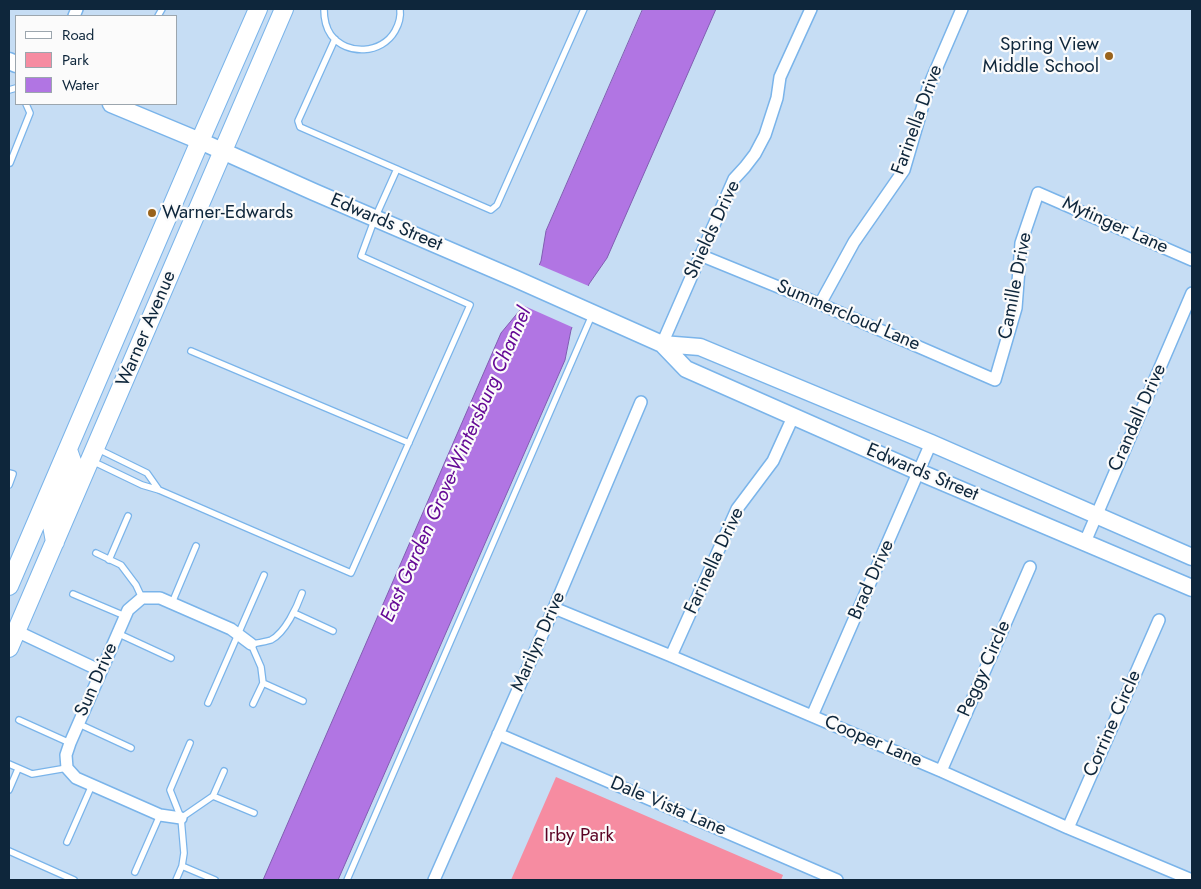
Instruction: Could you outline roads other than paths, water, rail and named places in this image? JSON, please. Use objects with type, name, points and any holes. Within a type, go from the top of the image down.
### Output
[{"type":"main road","name":"Warner Avenue","points":[[9,586],[258,9]]},
{"type":"main road","name":"Warner Avenue","points":[[9,648],[12,629],[55,542],[284,9]]},
{"type":"main road","name":"Edwards Street","points":[[113,105],[200,141],[662,344],[700,346],[931,443],[1192,557]]},
{"type":"main road","name":"Edwards Street","points":[[662,344],[686,369],[919,472],[1192,588]]},
{"type":"main road","points":[[93,454],[85,436],[104,393],[107,358]]},
{"type":"main road","points":[[55,542],[51,520],[74,467],[68,450]]},
{"type":"street","name":"Shields Drive","points":[[662,344],[734,179],[755,154],[764,135],[777,98],[780,77],[811,9]]},
{"type":"street","name":"Farinella Drive","points":[[820,304],[854,242],[904,170],[928,88],[962,9]]},
{"type":"street","name":"Mytinger Lane","points":[[1038,193],[1192,260]]},
{"type":"street","name":"Camille Drive","points":[[994,380],[1016,308],[1021,243],[1038,193]]},
{"type":"street","name":"Summercloud Lane","points":[[700,255],[820,304],[994,380]]},
{"type":"street","name":"Crandall Drive","points":[[1084,542],[1192,293]]},
{"type":"street","name":"Marilyn Drive","points":[[434,880],[554,608],[641,402]]},
{"type":"street","name":"Farinella Drive","points":[[672,656],[737,509],[773,461],[793,417]]},
{"type":"street","name":"Brad Drive","points":[[812,716],[931,443]]},
{"type":"street","name":"Peggy Circle","points":[[941,771],[1030,567]]},
{"type":"street","points":[[142,598],[160,598],[172,603],[231,628],[251,644]]},
{"type":"street","name":"Sun Drive","points":[[67,768],[66,755],[70,743],[101,670],[128,610],[142,598]]},
{"type":"street","name":"Cooper Lane","points":[[554,608],[672,656],[1192,880]]},
{"type":"street","name":"Corrine Circle","points":[[1068,828],[1159,620]]},
{"type":"street","points":[[12,629],[101,670]]},
{"type":"street","name":"Dale Vista Lane","points":[[498,734],[837,880]]},
{"type":"street","points":[[67,768],[76,778],[160,816],[181,818]]},
{"type":"lane","points":[[324,9],[326,25],[330,34],[345,46],[357,50],[370,49],[382,45],[392,36],[398,25],[400,9]]},
{"type":"lane","points":[[335,38],[298,121],[300,127],[491,210],[497,205],[584,9]]},
{"type":"lane","points":[[10,163],[30,113],[26,105]]},
{"type":"lane","points":[[93,454],[142,485],[159,490],[351,573],[470,305],[361,256],[375,218],[397,169]]},
{"type":"lane","points":[[347,880],[576,354],[590,312]]},
{"type":"lane","points":[[191,351],[409,443]]},
{"type":"lane","points":[[93,454],[148,473],[159,490]]},
{"type":"lane","points":[[9,473],[13,474],[9,485]]},
{"type":"lane","points":[[109,560],[128,516]]},
{"type":"lane","points":[[172,603],[196,546]]},
{"type":"lane","points":[[96,553],[121,565],[136,585],[142,598]]},
{"type":"lane","points":[[208,703],[264,575]]},
{"type":"lane","points":[[254,704],[262,683],[261,667],[251,644],[272,639],[282,630],[294,613],[302,593]]},
{"type":"lane","points":[[73,594],[125,616]]},
{"type":"lane","points":[[294,613],[333,630]]},
{"type":"lane","points":[[117,634],[171,658]]},
{"type":"lane","points":[[262,683],[303,701]]},
{"type":"lane","points":[[18,720],[70,743]]},
{"type":"lane","points":[[78,724],[131,748]]},
{"type":"lane","points":[[176,880],[182,866],[184,852],[181,818],[170,790],[190,743]]},
{"type":"lane","points":[[9,764],[32,774],[67,768]]},
{"type":"lane","points":[[9,790],[18,769]]},
{"type":"lane","points":[[181,818],[213,796],[224,771]]},
{"type":"lane","points":[[67,842],[92,785]]},
{"type":"lane","points":[[213,796],[254,813]]},
{"type":"lane","points":[[136,872],[160,816]]},
{"type":"lane","points":[[9,851],[74,880]]},
{"type":"lane","points":[[182,866],[215,880]]},
{"type":"water","name":"East Garden Grove-Wintersburg Channel","points":[[643,9],[716,9],[607,258],[589,284],[571,330],[565,360],[338,880],[263,880],[501,333],[520,310],[541,261],[546,231]]},
{"type":"place","name":"Spring View Middle School","points":[[1109,56]]},
{"type":"place","name":"Warner-Edwards","points":[[152,213]]},
{"type":"park label","name":"Irby Park","points":[[579,836]]}]
